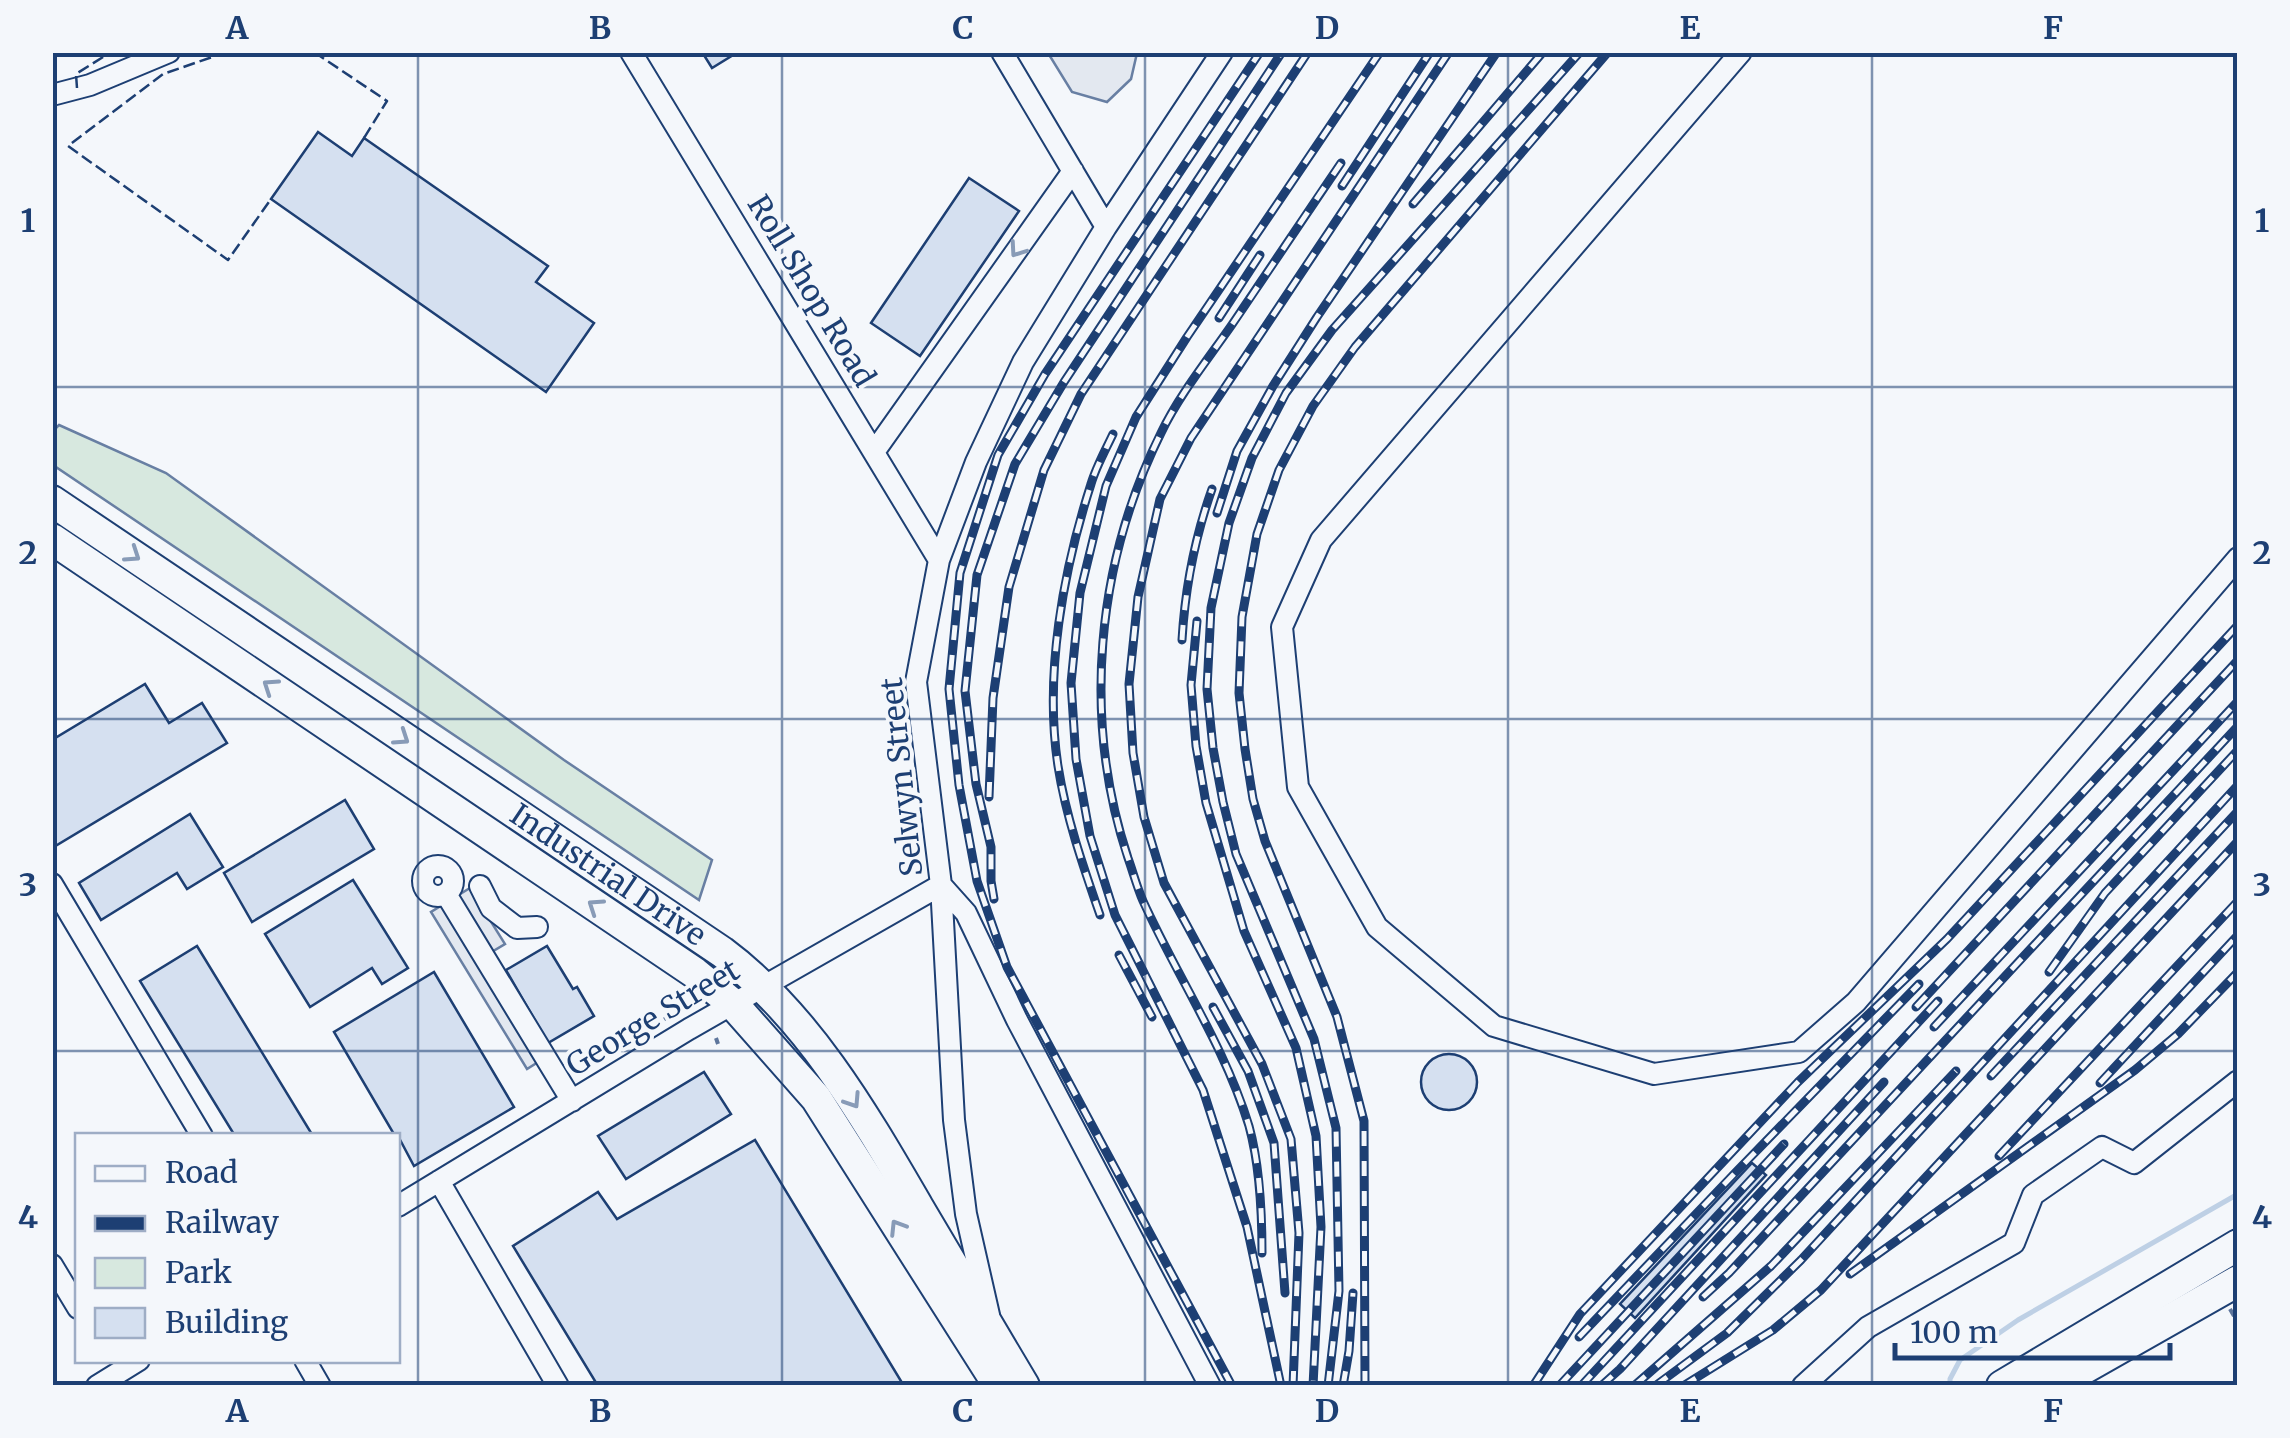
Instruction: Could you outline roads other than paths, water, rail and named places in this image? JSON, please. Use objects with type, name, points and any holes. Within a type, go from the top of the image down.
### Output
[{"type":"highway","name":"Industrial Drive","points":[[52,501],[722,952],[762,987],[834,1072],[885,1150],[1024,1386]]},
{"type":"highway","name":"Industrial Drive","points":[[52,538],[695,973],[733,1004],[816,1098],[999,1386]]},
{"type":"highway","points":[[2002,1386],[2238,1245]]},
{"type":"highway","points":[[2053,1386],[2238,1281]]},
{"type":"street","points":[[52,95],[90,85],[169,52]]},
{"type":"street","name":"Roll Shop Road","points":[[631,52],[939,560]]},
{"type":"street","points":[[1002,52],[1106,227]]},
{"type":"street","name":"Selwyn Street","points":[[1210,1386],[1017,1020],[966,913],[941,885],[916,682],[939,560],[976,462],[1023,362],[1106,227],[1222,52]]},
{"type":"street","points":[[1740,52],[1320,540],[1282,627],[1298,786],[1378,926],[1494,1026],[1654,1074],[1799,1052],[1856,1002],[2238,558]]},
{"type":"street","points":[[874,452],[1073,171]]},
{"type":"street","points":[[52,884],[200,1133]]},
{"type":"street","points":[[941,885],[954,1120],[966,1214],[994,1337]]},
{"type":"street","name":"George Street","points":[[400,1205],[733,1004],[941,885]]},
{"type":"street","points":[[480,886],[490,908],[517,928],[537,927]]},
{"type":"street","points":[[446,894],[572,1101]]},
{"type":"street","points":[[1803,1386],[1868,1327],[2014,1242],[2034,1195],[2102,1147],[2134,1163],[2238,1081]]},
{"type":"street","points":[[439,1181],[558,1386]]},
{"type":"street","points":[[52,1265],[75,1303]]},
{"type":"street","points":[[307,1363],[320,1386]]},
{"type":"street","points":[[97,1386],[112,1367]]},
{"type":"waterway","points":[[1950,1386],[1960,1360],[2018,1320],[2238,1194]]},
{"type":"railway","points":[[1232,1386],[1007,967],[977,881],[959,785],[949,689],[960,573],[998,455],[1045,374],[1260,52]]},
{"type":"railway","points":[[994,899],[991,847],[976,784],[965,691],[977,575],[1015,464],[1064,382],[1282,52]]},
{"type":"railway","points":[[989,797],[993,698],[1009,587],[1044,470],[1081,394],[1308,52]]},
{"type":"railway","points":[[1281,1386],[1247,1227],[1203,1090],[1115,915],[1090,836],[1076,759],[1071,683],[1080,593],[1106,486],[1136,417],[1380,52]]},
{"type":"railway","points":[[1342,186],[1430,52]]},
{"type":"railway","points":[[1293,1386],[1299,1233],[1291,1139],[1262,1064],[1164,883],[1144,817],[1133,753],[1129,684],[1138,597],[1160,499],[1191,438],[1449,52]]},
{"type":"railway","points":[[1217,513],[1237,451],[1273,386],[1497,52]]},
{"type":"railway","points":[[1413,204],[1543,52]]},
{"type":"railway","points":[[1328,1386],[1339,1291],[1336,1128],[1314,1039],[1236,854],[1223,802],[1207,689],[1211,608],[1229,523],[1252,458],[1286,393],[1332,330],[1580,52]]},
{"type":"railway","points":[[1365,1386],[1364,1121],[1337,1017],[1265,841],[1245,749],[1239,693],[1242,617],[1257,534],[1279,470],[1313,406],[1355,347],[1608,52]]},
{"type":"railway","points":[[1262,1253],[1260,1189],[1249,1126],[1214,1040],[1143,901],[1114,805],[1101,697],[1103,642],[1122,535],[1161,433],[1341,163]]},
{"type":"railway","points":[[1219,318],[1260,255]]},
{"type":"railway","points":[[1100,915],[1061,785],[1053,696],[1059,624],[1072,552],[1093,478],[1113,434]]},
{"type":"railway","points":[[1182,640],[1192,563],[1212,489]]},
{"type":"railway","points":[[1197,621],[1191,685],[1206,803],[1244,931],[1296,1048],[1316,1136],[1321,1227],[1313,1386]]},
{"type":"railway","points":[[1533,1386],[1580,1314],[1798,1082],[1947,939],[2238,625]]},
{"type":"railway","points":[[1916,1007],[2238,660]]},
{"type":"railway","points":[[1934,1027],[2238,701]]},
{"type":"railway","points":[[1703,1297],[2238,726]]},
{"type":"railway","points":[[2049,972],[2105,893],[2238,750]]},
{"type":"railway","points":[[1655,1386],[1727,1333],[1801,1260],[2238,785]]},
{"type":"railway","points":[[1991,1076],[2238,811]]},
{"type":"railway","points":[[1683,1386],[1773,1330],[1821,1290],[2238,841]]},
{"type":"railway","points":[[1999,1156],[2238,901]]},
{"type":"railway","points":[[2100,1083],[2238,935]]},
{"type":"railway","points":[[1119,955],[1152,1017]]},
{"type":"railway","points":[[1850,1274],[2135,1070],[2178,1034],[2238,972]]},
{"type":"railway","points":[[1579,1337],[1919,984]]},
{"type":"railway","points":[[1581,1386],[1938,1001]]},
{"type":"railway","points":[[1213,1007],[1248,1071],[1274,1143],[1285,1293]]},
{"type":"railway","points":[[1634,1386],[1771,1266],[1956,1071]]},
{"type":"railway","points":[[1601,1386],[1884,1082]]},
{"type":"railway","points":[[1559,1386],[1784,1144]]},
{"type":"railway","points":[[1343,1386],[1353,1293]]}]
